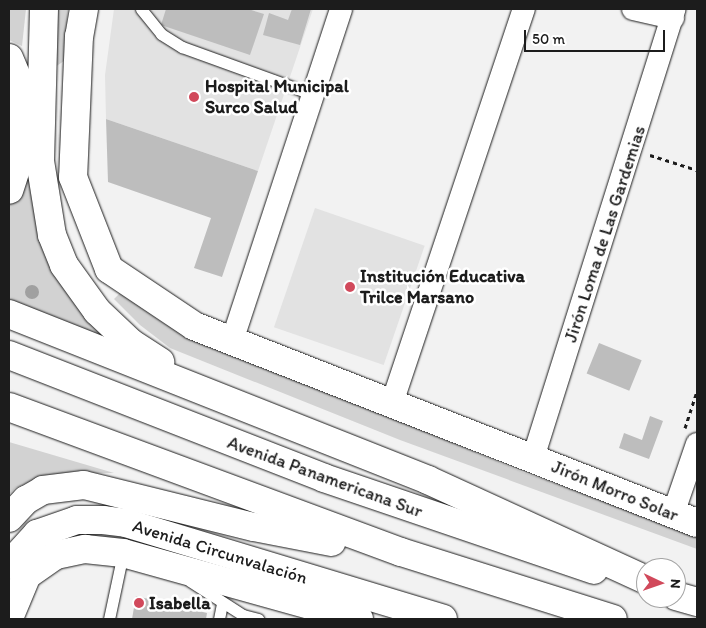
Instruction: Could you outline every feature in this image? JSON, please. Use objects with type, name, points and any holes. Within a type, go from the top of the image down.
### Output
[{"type":"main road","points":[[44,9],[40,161],[52,234],[64,265],[112,328],[202,391]]},
{"type":"main road","name":"Jirón Morro Solar","points":[[84,9],[79,36],[73,177],[109,269],[194,326],[685,519]]},
{"type":"main road","points":[[9,58],[22,88],[23,108],[18,163],[9,190]]},
{"type":"main road","points":[[9,314],[428,480],[636,575]]},
{"type":"main road","name":"Avenida Panamericana Sur","points":[[9,355],[324,478],[528,550],[636,584]]},
{"type":"main road","points":[[9,407],[401,552],[485,581],[613,619]]},
{"type":"main road","points":[[9,415],[39,419]]},
{"type":"main road","points":[[9,518],[26,500],[43,490],[84,485],[254,527],[401,552]]},
{"type":"main road","name":"Avenida Circunvalación","points":[[9,565],[38,534],[77,520],[103,520],[126,523],[442,619]]},
{"type":"main road","name":"Avenida Circunvalación","points":[[9,618],[28,575],[56,555],[85,549],[123,554],[168,565],[359,619]]},
{"type":"main road","points":[[485,581],[550,619]]},
{"type":"street","points":[[232,341],[341,9]]},
{"type":"street","points":[[392,404],[524,9]]},
{"type":"street","points":[[633,9],[674,14]]},
{"type":"street","name":"Jirón Loma de Las Gardemias","points":[[533,458],[674,14]]},
{"type":"street","points":[[685,519],[697,444]]},
{"type":"lane","points":[[141,9],[161,34],[182,47],[312,94]]},
{"type":"lane","points":[[109,619],[123,554]]},
{"type":"lane","points":[[168,565],[222,603],[258,619]]},
{"type":"lane","points":[[219,619],[222,603]]},
{"type":"path","points":[[646,154],[697,170]]},
{"type":"shaded area","points":[[9,9],[26,9],[22,46],[9,40]]},
{"type":"shaded area","points":[[51,9],[68,9],[64,61],[52,69]]},
{"type":"shaded area","name":"Hospital Municipal Surco Salud","points":[[114,9],[313,9],[258,171],[106,119],[105,75]]},
{"type":"shaded area","points":[[27,154],[32,188],[141,363],[9,305],[9,204]]},
{"type":"shaded area","name":"Institución Educativa Trilce Marsano","points":[[315,208],[425,246],[384,365],[274,327]]},
{"type":"shaded area","points":[[120,293],[165,324],[199,342],[381,413],[520,471],[697,535],[697,549],[400,440],[170,348],[140,325],[114,299]]},
{"type":"shaded area","points":[[9,442],[114,473],[67,474],[35,480],[15,488],[9,495]]},
{"type":"building","points":[[166,9],[248,9],[264,14],[250,55],[161,25]]},
{"type":"building","points":[[292,9],[311,9],[300,45],[263,35],[269,13],[288,20]]},
{"type":"building","points":[[106,119],[258,171],[222,277],[194,268],[211,218],[108,182]]},
{"type":"building","points":[[599,343],[642,360],[629,391],[587,374]]},
{"type":"building","points":[[650,416],[663,421],[649,459],[619,448],[624,433],[642,440]]},
{"type":"building","points":[[136,596],[207,613],[206,619],[132,619]]},
{"type":"place","name":"Hospital Municipal Surco Salud","points":[[194,97]]},
{"type":"place","name":"Institución Educativa Trilce Marsano","points":[[350,287]]},
{"type":"place","name":"Isabella","points":[[139,603]]}]
